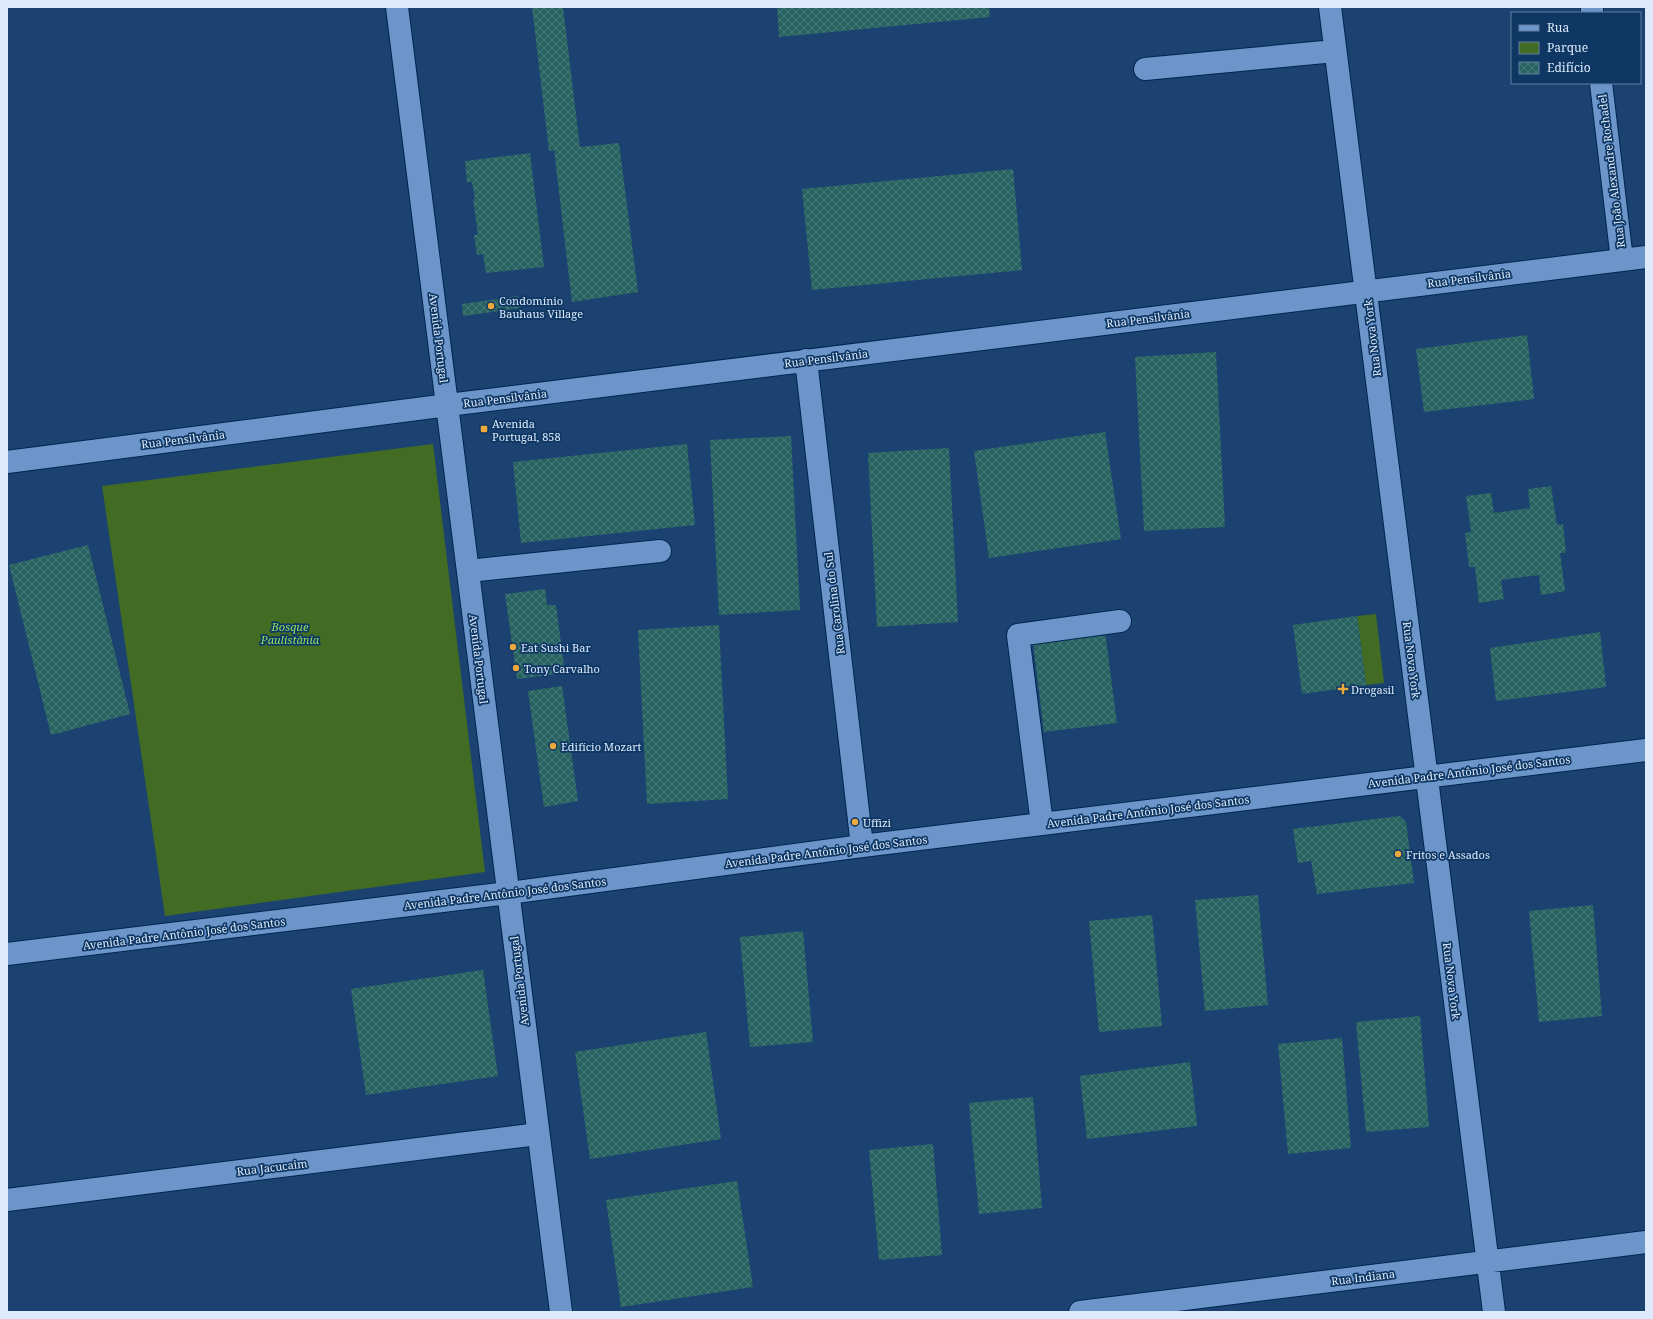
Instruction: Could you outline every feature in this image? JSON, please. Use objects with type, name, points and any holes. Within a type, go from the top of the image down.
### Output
[{"type":"street","name":"Avenida Portugal","points":[[397,7],[561,1312]]},
{"type":"street","name":"Rua Nova York","points":[[1330,7],[1494,1312]]},
{"type":"street","points":[[1145,69],[1336,51]]},
{"type":"street","name":"Rua João Alexandre Rochadel","points":[[1601,84],[1622,260]]},
{"type":"street","name":"Rua Pensilvânia","points":[[7,462],[806,360],[1366,290],[1646,257]]},
{"type":"street","name":"Rua Carolina do Sul","points":[[806,360],[862,846]]},
{"type":"street","points":[[468,571],[660,551]]},
{"type":"street","points":[[1042,824],[1018,635],[1120,621]]},
{"type":"street","name":"Avenida Padre Antônio José dos Santos","points":[[7,954],[508,893],[862,846],[1646,750]]},
{"type":"street","name":"Rua Jacucaim","points":[[7,1200],[538,1134]]},
{"type":"street","name":"Rua Indiana","points":[[1080,1312],[1646,1242]]},
{"type":"green space","name":"Bosque Paulistânia","points":[[433,444],[485,872],[165,916],[102,486]]},
{"type":"green space","points":[[1376,614],[1384,683],[1366,685],[1357,616]]},
{"type":"building","points":[[532,7],[563,7],[580,147],[619,143],[638,292],[572,302],[554,150],[549,151]]},
{"type":"building","points":[[777,7],[989,7],[990,17],[779,37]]},
{"type":"building","points":[[530,153],[544,267],[486,273],[483,254],[477,255],[474,235],[478,235],[473,199],[475,199],[472,182],[467,182],[465,161]]},
{"type":"building","points":[[1013,169],[1022,270],[812,290],[802,189]]},
{"type":"building","name":"Condomínio Bauhaus Village","points":[[518,296],[520,308],[463,316],[462,304]]},
{"type":"building","points":[[1527,335],[1534,399],[1424,412],[1416,349]]},
{"type":"building","points":[[1216,352],[1225,527],[1144,531],[1135,357]]},
{"type":"building","points":[[1105,432],[1121,539],[989,558],[974,451]]},
{"type":"building","points":[[791,436],[800,610],[719,615],[710,440]]},
{"type":"building","points":[[687,444],[695,525],[521,543],[513,462]]},
{"type":"building","points":[[949,448],[958,622],[877,627],[868,453]]},
{"type":"building","points":[[1551,486],[1557,525],[1563,524],[1566,553],[1560,553],[1565,591],[1541,595],[1539,575],[1501,580],[1504,599],[1479,603],[1475,567],[1469,567],[1465,533],[1471,532],[1466,496],[1491,493],[1494,513],[1530,508],[1528,489]]},
{"type":"building","points":[[88,545],[130,714],[51,735],[9,565]]},
{"type":"building","points":[[545,589],[547,605],[556,605],[565,673],[517,679],[505,594]]},
{"type":"building","points":[[1357,616],[1366,685],[1302,694],[1293,625]]},
{"type":"building","points":[[719,625],[728,799],[647,804],[638,630]]},
{"type":"building","points":[[1105,632],[1117,723],[1044,732],[1033,642]]},
{"type":"building","points":[[1600,632],[1606,687],[1496,701],[1490,648]]},
{"type":"building","name":"Edifício Mozart","points":[[562,686],[578,801],[544,807],[528,691]]},
{"type":"building","points":[[1400,816],[1406,822],[1414,883],[1317,894],[1311,861],[1298,863],[1293,829]]},
{"type":"building","points":[[1258,895],[1268,1005],[1205,1011],[1195,900]]},
{"type":"building","points":[[1593,905],[1602,1016],[1539,1022],[1529,911]]},
{"type":"building","points":[[1152,915],[1162,1026],[1099,1032],[1089,921]]},
{"type":"building","points":[[803,931],[813,1042],[750,1047],[740,937]]},
{"type":"building","points":[[483,970],[498,1076],[366,1095],[351,989]]},
{"type":"building","points":[[1420,1016],[1429,1127],[1366,1132],[1356,1022]]},
{"type":"building","points":[[706,1032],[721,1139],[590,1159],[575,1052]]},
{"type":"building","points":[[1342,1038],[1351,1148],[1288,1154],[1278,1044]]},
{"type":"building","points":[[1190,1062],[1197,1126],[1087,1139],[1080,1076]]},
{"type":"building","points":[[1033,1097],[1042,1208],[979,1214],[969,1103]]},
{"type":"building","points":[[933,1144],[942,1255],[879,1260],[869,1150]]},
{"type":"building","points":[[737,1181],[753,1287],[621,1307],[606,1200]]},
{"type":"place","name":"Condomínio Bauhaus Village","points":[[491,306]]},
{"type":"place","name":"Avenida Portugal, 858","points":[[484,429]]},
{"type":"place","name":"Eat Sushi Bar","points":[[513,647]]},
{"type":"place","name":"Tony Carvalho","points":[[516,668]]},
{"type":"place","name":"Drogasil","points":[[1343,689]]},
{"type":"place","name":"Edifício Mozart","points":[[553,746]]},
{"type":"place","name":"Uffizi","points":[[855,822]]},
{"type":"place","name":"Fritos e Assados","points":[[1398,854]]}]
